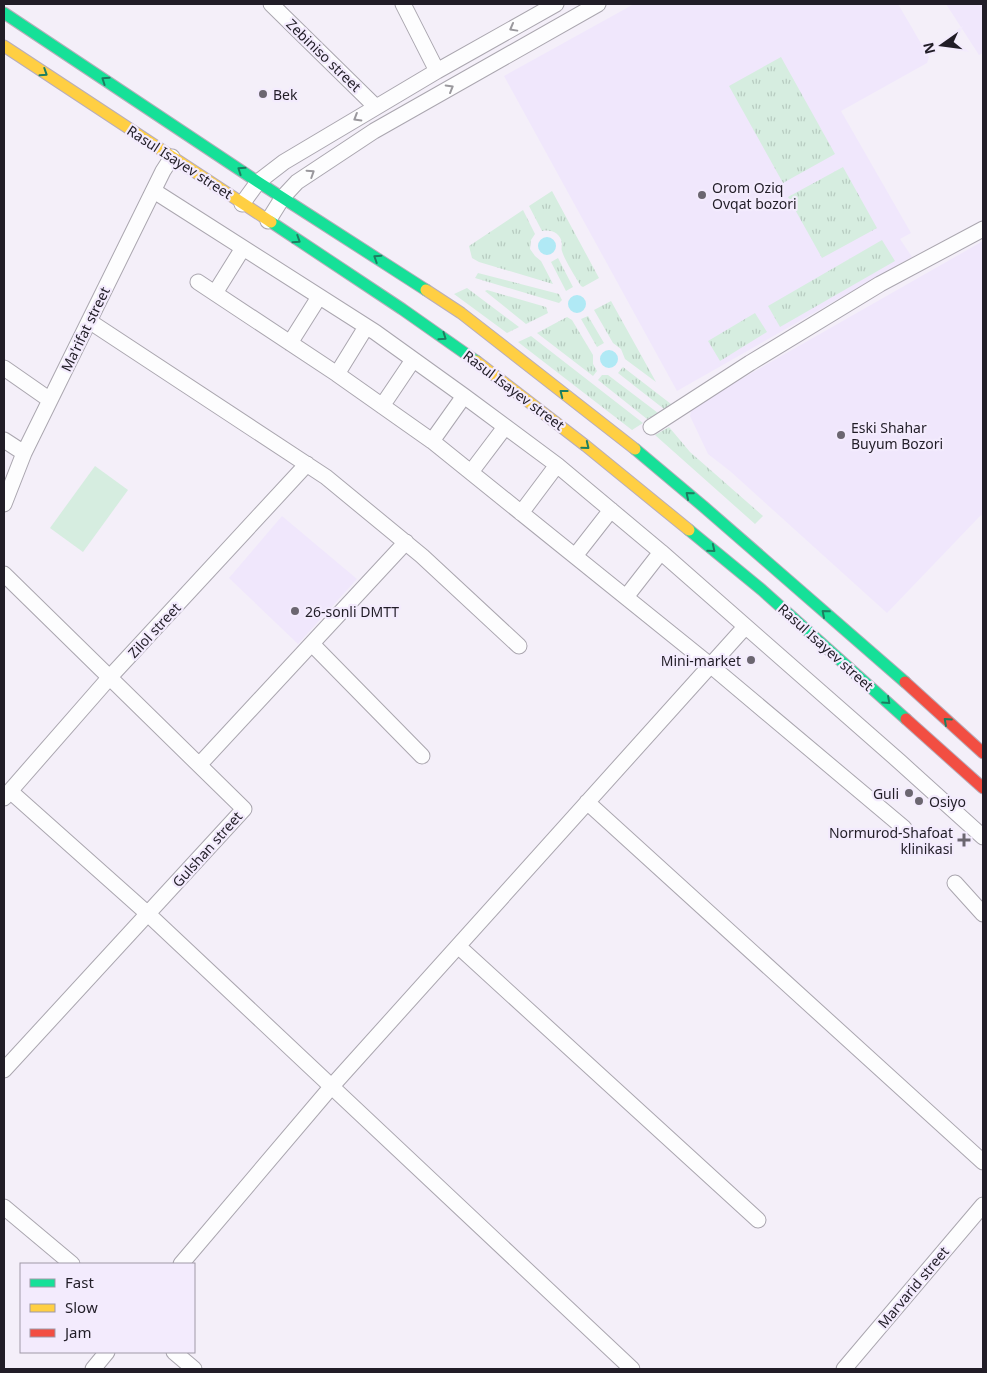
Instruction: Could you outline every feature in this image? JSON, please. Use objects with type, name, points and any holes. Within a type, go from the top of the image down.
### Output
[{"type":"main road","name":"Rasul Isayev street","points":[[4,13],[258,182],[460,313],[631,446],[704,507],[983,753]]},
{"type":"main road","name":"Rasul Isayev street","points":[[4,46],[402,309],[494,374],[586,446],[762,590],[983,788]]},
{"type":"street","name":"Zebiniso street","points":[[271,4],[378,106],[384,105],[389,108],[391,122]]},
{"type":"street","points":[[403,4],[437,71]]},
{"type":"street","points":[[242,204],[258,182],[284,162],[437,71],[556,4]]},
{"type":"street","points":[[268,221],[282,196],[297,182],[391,122],[598,4]]},
{"type":"street","name":"Ma'rifat street","points":[[4,504],[24,453],[172,157]]},
{"type":"street","points":[[154,191],[366,327],[557,465],[661,552],[983,837]]},
{"type":"street","points":[[651,427],[750,363],[880,284],[983,229]]},
{"type":"street","points":[[215,293],[244,248]]},
{"type":"street","points":[[198,282],[337,374],[432,441],[710,665],[904,828]]},
{"type":"street","points":[[290,343],[319,297]]},
{"type":"street","points":[[90,321],[326,477],[422,556],[519,646]]},
{"type":"street","points":[[337,374],[366,327]]},
{"type":"street","points":[[382,406],[413,360]]},
{"type":"street","points":[[4,368],[50,400]]},
{"type":"street","points":[[432,441],[464,396]]},
{"type":"street","points":[[471,472],[506,427]]},
{"type":"street","points":[[4,440],[24,453]]},
{"type":"street","name":"Zilol street","points":[[7,794],[109,678],[307,464]]},
{"type":"street","points":[[521,512],[557,465]]},
{"type":"street","points":[[575,556],[611,510]]},
{"type":"street","points":[[199,765],[406,542]]},
{"type":"street","points":[[626,597],[661,552]]},
{"type":"street","name":"Gulshan street","points":[[4,574],[244,809],[4,1070]]},
{"type":"street","points":[[182,1263],[332,1086],[744,627]]},
{"type":"street","points":[[312,644],[422,756]]},
{"type":"street","points":[[7,794],[148,914],[632,1369]]},
{"type":"street","points":[[587,802],[983,1162]]},
{"type":"street","points":[[955,883],[983,914]]},
{"type":"street","points":[[458,946],[758,1220]]},
{"type":"street","name":"Marvarid street","points":[[844,1369],[983,1205]]},
{"type":"street","points":[[4,1206],[71,1263]]},
{"type":"street","points":[[93,1369],[106,1353]]},
{"type":"street","points":[[175,1353],[194,1369]]},
{"type":"shaded area","points":[[634,4],[898,4],[929,57],[927,63],[841,111],[911,233],[900,239],[912,257],[677,391],[504,76]]},
{"type":"shaded area","points":[[946,4],[983,4],[983,53],[979,55]]},
{"type":"shaded area","name":"Eski Shahar Buyum Bozori","points":[[983,241],[983,517],[981,515],[887,613],[730,471],[708,454],[690,416],[692,407]]},
{"type":"shaded area","name":"26-sonli DMTT","points":[[282,516],[357,579],[298,644],[229,578]]},
{"type":"green space","points":[[781,57],[835,154],[783,183],[729,86]]},
{"type":"green space","points":[[843,167],[877,228],[822,258],[788,197]]},
{"type":"green space","points":[[552,191],[599,278],[583,287],[565,259],[560,237],[552,231],[542,231],[529,206]]},
{"type":"green space","points":[[523,210],[535,234],[531,240],[530,249],[541,261],[553,284],[479,262],[472,258],[469,246]]},
{"type":"green space","points":[[882,240],[895,261],[780,327],[768,306]]},
{"type":"green space","points":[[558,258],[573,287],[566,291],[551,262]]},
{"type":"green space","points":[[478,273],[559,294],[562,300],[559,303],[475,278]]},
{"type":"green space","points":[[467,288],[519,327],[507,333],[454,294]]},
{"type":"green space","points":[[485,291],[546,307],[548,313],[526,324]]},
{"type":"green space","points":[[611,301],[656,382],[625,359],[621,349],[613,343],[594,310]]},
{"type":"green space","points":[[755,313],[767,332],[720,361],[708,341]]},
{"type":"green space","points":[[588,316],[604,343],[597,347],[581,319]]},
{"type":"green space","points":[[567,317],[572,320],[593,355],[593,364],[597,371],[593,376],[537,333]]},
{"type":"green space","points":[[531,336],[643,423],[632,430],[518,342]]},
{"type":"green space","points":[[623,367],[671,404],[664,409],[618,373]]},
{"type":"green space","points":[[602,375],[608,375],[658,413],[647,419],[598,380]]},
{"type":"green space","points":[[669,427],[690,452],[763,516],[755,524],[655,435]]},
{"type":"green space","points":[[95,466],[128,490],[83,552],[50,528]]},
{"type":"water","points":[[547,237],[553,240],[556,246],[553,252],[547,255],[541,252],[538,246],[541,240]]},
{"type":"water","points":[[577,295],[583,298],[586,304],[583,310],[577,313],[571,310],[568,304],[571,298]]},
{"type":"water","points":[[609,350],[615,353],[618,359],[615,365],[609,368],[603,365],[600,359],[603,353]]},
{"type":"traffic: fast","points":[[4,13],[258,182],[426,290]]},
{"type":"traffic: fast","points":[[271,222],[402,309],[476,361]]},
{"type":"traffic: fast","points":[[635,449],[905,682]]},
{"type":"traffic: fast","points":[[689,530],[762,590],[906,719]]},
{"type":"traffic: slow","points":[[4,46],[271,222]]},
{"type":"traffic: slow","points":[[426,290],[461,313],[635,449]]},
{"type":"traffic: slow","points":[[476,361],[586,446],[689,530]]},
{"type":"traffic: jam","points":[[905,682],[983,753]]},
{"type":"traffic: jam","points":[[906,719],[983,788]]},
{"type":"place","name":"Bek","points":[[263,94]]},
{"type":"place","name":"Orom Oziq Ovqat bozori","points":[[702,195]]},
{"type":"place","name":"Eski Shahar Buyum Bozori","points":[[841,435]]},
{"type":"place","name":"26-sonli DMTT","points":[[295,611]]},
{"type":"place","name":"Mini-market","points":[[751,660]]},
{"type":"place","name":"Guli","points":[[909,793]]},
{"type":"place","name":"Osiyo","points":[[919,801]]},
{"type":"place","name":"Normurod-Shafoat klinikasi","points":[[964,840]]}]
